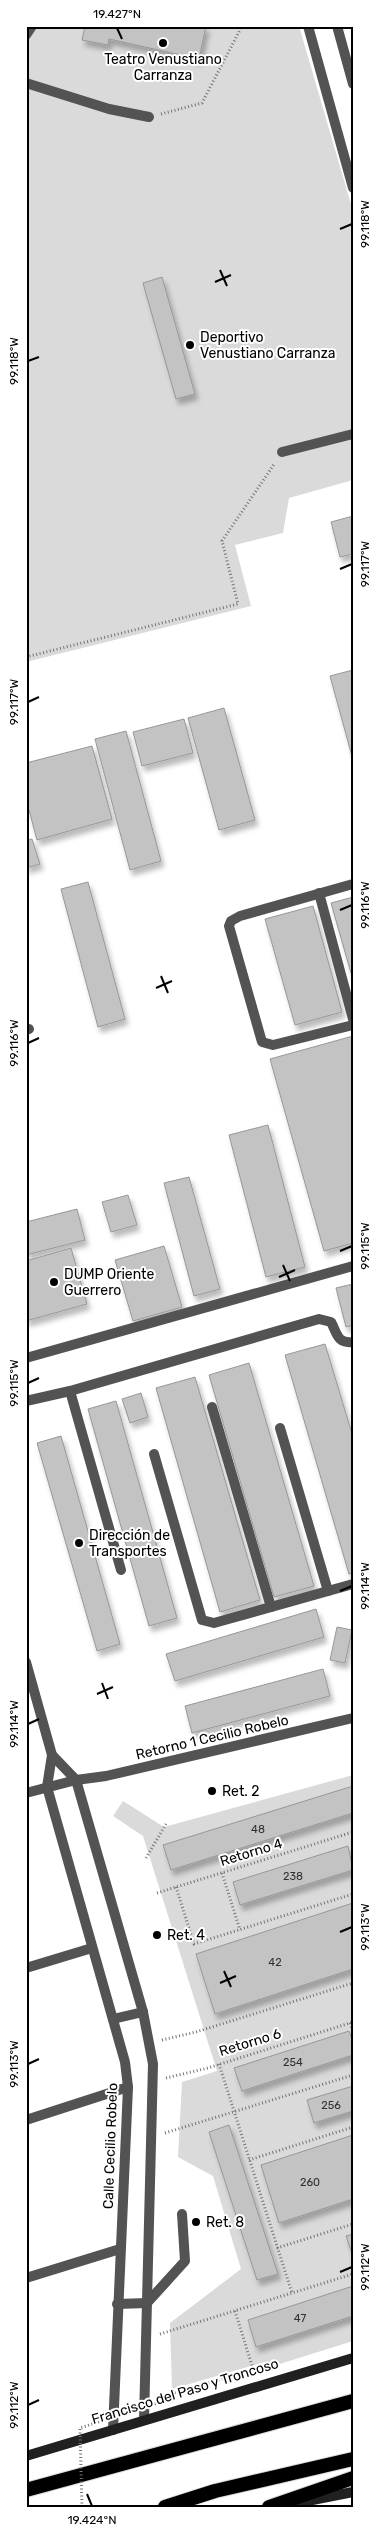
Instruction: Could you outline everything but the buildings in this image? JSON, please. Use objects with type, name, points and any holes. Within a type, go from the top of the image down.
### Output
[{"type":"highway","points":[[26,2490],[353,2401]]},
{"type":"highway","points":[[166,2507],[215,2491],[353,2458]]},
{"type":"highway","points":[[269,2507],[353,2478]]},
{"type":"main road","name":"Francisco del Paso y Troncoso","points":[[26,2456],[353,2358]]},
{"type":"main road","points":[[279,2507],[353,2492]]},
{"type":"street","points":[[26,35],[32,26]]},
{"type":"street","points":[[308,26],[353,188]]},
{"type":"street","points":[[337,26],[353,84]]},
{"type":"street","points":[[26,83],[110,109],[149,118]]},
{"type":"street","points":[[282,452],[353,434]]},
{"type":"street","points":[[353,884],[234,918],[229,926],[262,1042],[273,1045],[353,1025]]},
{"type":"street","points":[[319,893],[353,1019]]},
{"type":"street","points":[[26,1358],[353,1266]]},
{"type":"street","points":[[26,1402],[319,1319],[331,1322],[339,1340],[344,1343],[353,1342]]},
{"type":"street","points":[[70,1391],[121,1570]]},
{"type":"street","points":[[212,1407],[271,1607]]},
{"type":"street","points":[[280,1428],[328,1591]]},
{"type":"street","points":[[154,1454],[202,1620],[214,1623],[353,1584]]},
{"type":"street","name":"Calle Cecilio Robelo","points":[[26,1662],[52,1755],[47,1787],[125,2062],[128,2087],[117,2304],[113,2430]]},
{"type":"street","name":"Retorno 1 Cecilio Robelo","points":[[26,1793],[353,1718]]},
{"type":"street","name":"Calle Cecilio Robelo","points":[[52,1755],[76,1780],[150,2042],[154,2081],[151,2136],[148,2303],[143,2402],[144,2420]]},
{"type":"street","points":[[26,1968],[92,1948]]},
{"type":"street","points":[[113,2020],[143,2012]]},
{"type":"street","points":[[26,2120],[128,2087]]},
{"type":"street","points":[[117,2304],[148,2303],[185,2262],[182,2214]]},
{"type":"street","points":[[26,2278],[120,2249]]},
{"type":"path","points":[[149,118],[202,103],[242,26]]},
{"type":"path","points":[[26,657],[238,604],[222,541],[282,452]]},
{"type":"path","points":[[146,1858],[166,1824]]},
{"type":"path","name":"Retorno 4","points":[[157,1893],[353,1832]]},
{"type":"path","points":[[222,1873],[240,1930]]},
{"type":"path","points":[[176,1887],[194,1944],[353,1894]]},
{"type":"path","points":[[170,1936],[190,1930]]},
{"type":"path","points":[[150,2042],[196,2032],[353,1982]]},
{"type":"path","points":[[351,2022],[353,2031]]},
{"type":"path","name":"Retorno 6","points":[[154,2081],[219,2064],[351,2022]]},
{"type":"path","points":[[219,2064],[292,2293]]},
{"type":"path","points":[[151,2136],[180,2130],[353,2076]]},
{"type":"path","points":[[250,2160],[353,2127]]},
{"type":"path","points":[[277,2248],[353,2224]]},
{"type":"path","points":[[146,2338],[353,2274]]},
{"type":"path","points":[[235,2311],[259,2386]]},
{"type":"path","points":[[143,2402],[188,2390]]},
{"type":"path","points":[[82,2507],[80,2428],[164,2401]]},
{"type":"shaded area","name":"Deportivo Venustiano Carranza","points":[[26,26],[299,26],[353,211],[353,480],[289,498],[283,533],[235,545],[251,606],[26,662]]},
{"type":"shaded area","points":[[353,1775],[353,2341],[267,2368],[265,2362],[172,2389],[170,2323],[241,2269],[213,2176],[178,2157],[182,2082],[217,2071],[143,1836],[113,1816],[123,1801],[164,1827]]},
{"type":"place","name":"Teatro Venustiano Carranza","points":[[163,43]]},
{"type":"place","name":"Deportivo Venustiano Carranza","points":[[190,345]]},
{"type":"place","name":"DUMP Oriente Guerrero","points":[[54,1282]]},
{"type":"place","name":"Dirección de Transportes","points":[[79,1543]]},
{"type":"place","name":"Ret. 2","points":[[212,1791]]},
{"type":"place","name":"Ret. 4","points":[[157,1935]]},
{"type":"place","name":"Ret. 8","points":[[196,2222]]}]
